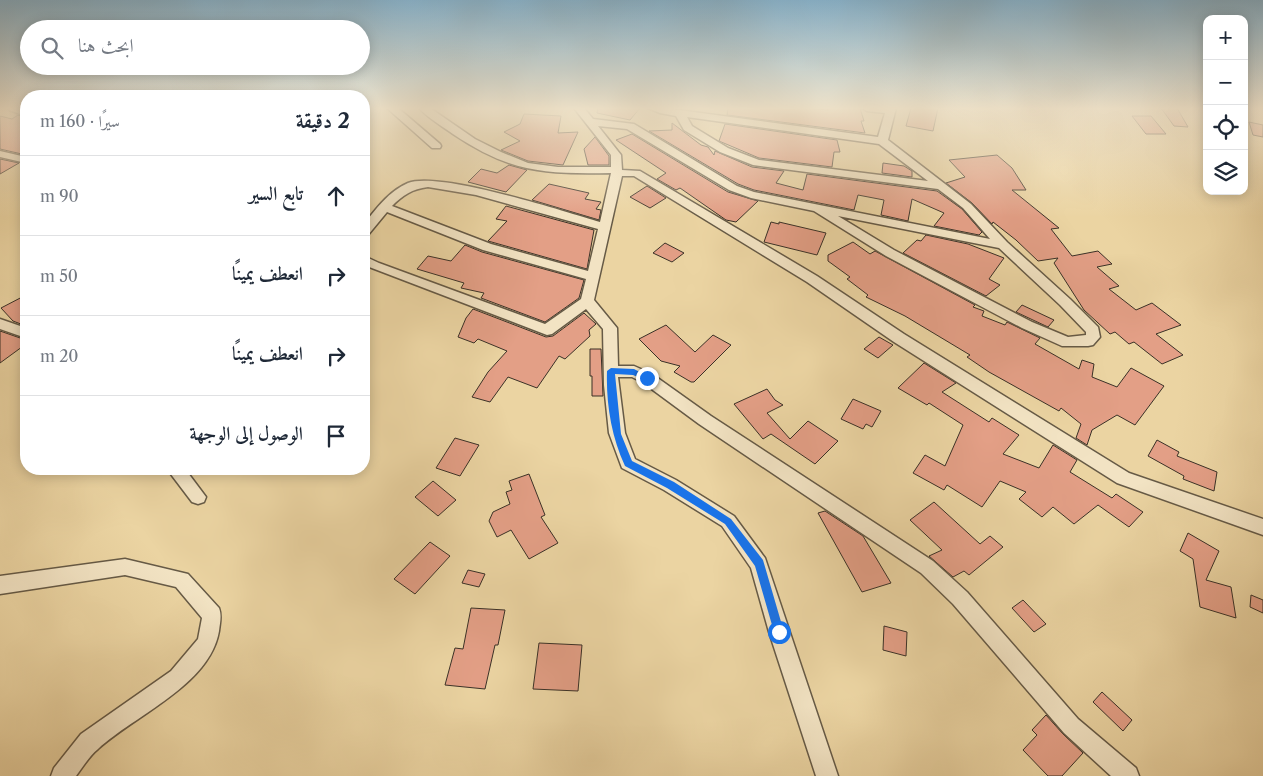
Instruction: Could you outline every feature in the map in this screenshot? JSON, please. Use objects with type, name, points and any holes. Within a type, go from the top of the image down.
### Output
[{"type":"street","points":[[478,144],[526,166],[564,171],[636,173],[795,269],[899,338],[1123,478],[1263,527]]},
{"type":"street","points":[[370,264],[547,330],[587,301],[617,172],[616,155],[608,144]]},
{"type":"street","points":[[660,144],[733,188],[751,195],[1003,245]]},
{"type":"street","points":[[715,144],[724,150],[758,163],[940,186]]},
{"type":"street","points":[[817,208],[890,253],[1027,325],[1067,342],[1088,341],[1093,337],[1094,332],[1065,302],[1003,245],[966,206],[886,144]]},
{"type":"street","points":[[0,154],[20,159]]},
{"type":"street","points":[[370,224],[384,207],[406,189],[426,183],[455,187],[604,226]]},
{"type":"street","points":[[384,207],[487,247],[593,277]]},
{"type":"street","points":[[587,301],[610,328],[611,385],[617,434],[628,463],[670,485],[728,522],[759,564],[782,641],[827,776]]},
{"type":"street","points":[[0,324],[20,331]]},
{"type":"street","points":[[611,371],[634,372],[647,378],[705,420],[927,567],[960,598],[1071,726],[1128,776]]},
{"type":"street","points":[[180,475],[198,497]]},
{"type":"street","points":[[0,585],[125,567],[181,580],[212,614],[207,644],[178,678],[89,742],[62,776]]},
{"type":"building","points":[[0,144],[20,144],[20,154],[0,149]]},
{"type":"building","points":[[513,144],[572,144],[563,165],[528,161],[501,150]]},
{"type":"building","points":[[588,144],[600,144],[609,156],[609,165],[588,165],[584,149]]},
{"type":"building","points":[[622,144],[649,144],[728,192],[758,201],[736,222],[726,220],[680,188],[676,190],[657,179],[666,173]]},
{"type":"building","points":[[671,144],[700,144],[708,147],[714,155],[715,151],[752,167],[784,171],[776,183],[803,190],[807,174],[937,191],[962,209],[982,232],[979,235],[934,226],[944,213],[912,199],[908,221],[881,215],[884,200],[858,195],[854,210],[754,190],[738,184]]},
{"type":"building","points":[[727,144],[838,144],[840,152],[834,152],[832,167],[759,158]]},
{"type":"building","points":[[997,155],[1012,168],[1026,190],[1012,190],[1059,228],[1051,229],[1072,256],[1098,251],[1112,264],[1097,267],[1119,286],[1109,289],[1136,310],[1152,303],[1181,325],[1156,334],[1183,355],[1162,364],[1134,342],[1129,344],[1115,332],[1110,334],[1084,310],[1054,263],[1058,258],[1038,261],[1016,240],[993,222],[992,224],[972,203],[946,183],[965,177],[949,160]]},
{"type":"building","points":[[0,159],[19,163],[0,174]]},
{"type":"building","points":[[883,163],[904,166],[912,171],[912,177],[882,173]]},
{"type":"building","points":[[509,165],[527,170],[506,192],[468,182],[481,169],[497,173]]},
{"type":"building","points":[[549,184],[589,193],[585,199],[601,202],[596,209],[601,210],[599,220],[532,200]]},
{"type":"building","points":[[647,186],[666,198],[650,208],[630,197]]},
{"type":"building","points":[[506,206],[594,230],[587,269],[488,241],[507,221],[496,219]]},
{"type":"building","points":[[771,222],[779,224],[779,222],[826,233],[817,255],[764,242]]},
{"type":"building","points":[[926,235],[968,244],[1004,258],[989,279],[1000,285],[986,296],[903,253],[917,240],[921,241]]},
{"type":"building","points":[[853,242],[870,254],[875,251],[975,305],[973,307],[984,311],[982,316],[1005,325],[1007,322],[1040,338],[1035,344],[1079,369],[1082,360],[1094,364],[1092,377],[1117,387],[1131,368],[1164,386],[1135,425],[1117,415],[1092,430],[1087,445],[1076,438],[1081,424],[1061,408],[1059,411],[989,372],[967,357],[970,355],[905,316],[866,297],[868,295],[847,279],[850,277],[828,261],[828,255]]},
{"type":"building","points":[[665,243],[684,253],[672,262],[653,253]]},
{"type":"building","points":[[465,245],[482,252],[584,280],[579,298],[545,322],[481,298],[484,293],[461,288],[464,283],[417,269],[428,256],[451,261]]},
{"type":"building","points":[[20,298],[20,324],[13,321],[1,308]]},
{"type":"building","points":[[1022,305],[1054,320],[1048,327],[1016,312]]},
{"type":"building","points":[[473,309],[546,337],[553,336],[584,313],[596,324],[589,330],[590,336],[565,359],[559,356],[537,388],[508,377],[490,402],[472,397],[488,372],[507,351],[478,339],[474,343],[458,337],[466,318]]},
{"type":"building","points":[[666,325],[695,352],[713,335],[731,345],[694,382],[691,382],[674,372],[680,366],[661,361],[639,339]]},
{"type":"building","points":[[0,331],[20,338],[20,348],[0,363]]},
{"type":"building","points":[[879,337],[893,345],[878,358],[864,349]]},
{"type":"building","points":[[590,349],[601,349],[603,396],[592,396]]},
{"type":"building","points":[[924,363],[956,383],[942,392],[989,422],[992,418],[1019,435],[1003,454],[1039,468],[1053,445],[1077,460],[1070,472],[1112,498],[1116,494],[1143,512],[1129,527],[1098,505],[1074,524],[1053,507],[1042,517],[1019,499],[1026,492],[1000,481],[982,507],[947,485],[944,490],[913,473],[925,455],[945,466],[963,425],[929,403],[927,405],[898,388]]},
{"type":"building","points":[[767,389],[775,400],[783,405],[767,413],[790,439],[808,421],[838,441],[815,464],[771,434],[763,439],[734,404]]},
{"type":"building","points":[[853,399],[881,411],[872,427],[866,424],[863,429],[841,419]]},
{"type":"building","points":[[455,438],[479,445],[460,476],[436,468]]},
{"type":"building","points":[[1157,440],[1179,452],[1177,456],[1217,472],[1214,491],[1183,479],[1184,476],[1148,456]]},
{"type":"building","points":[[529,474],[545,515],[541,517],[558,543],[529,559],[511,530],[497,537],[489,521],[493,512],[510,504],[506,492],[512,490],[509,481]]},
{"type":"building","points":[[433,481],[456,500],[438,516],[415,497]]},
{"type":"building","points":[[934,502],[980,544],[990,536],[1003,547],[969,575],[964,571],[953,577],[929,556],[942,550],[910,520]]},
{"type":"building","points":[[825,511],[863,536],[891,583],[862,592],[818,513]]},
{"type":"building","points":[[1188,533],[1219,551],[1206,580],[1231,587],[1236,618],[1200,607],[1193,559],[1180,551]]},
{"type":"building","points":[[430,542],[450,556],[415,594],[394,579]]},
{"type":"building","points":[[468,570],[485,574],[479,587],[462,583]]},
{"type":"building","points":[[1251,595],[1263,600],[1263,613],[1250,607]]},
{"type":"building","points":[[1023,600],[1046,624],[1034,632],[1012,608]]},
{"type":"building","points":[[471,608],[505,610],[498,645],[495,645],[485,689],[445,685],[455,648],[463,649]]},
{"type":"building","points":[[884,626],[907,632],[906,656],[883,650]]},
{"type":"building","points":[[539,643],[582,645],[578,691],[533,689]]},
{"type":"building","points":[[1102,692],[1132,720],[1123,731],[1093,702]]},
{"type":"building","points":[[1046,715],[1083,753],[1062,776],[1048,776],[1023,750],[1037,735],[1032,730]]},
{"type":"route","points":[[647,378],[634,372],[611,371],[617,434],[628,463],[670,485],[728,522],[759,564],[779,632]]}]
